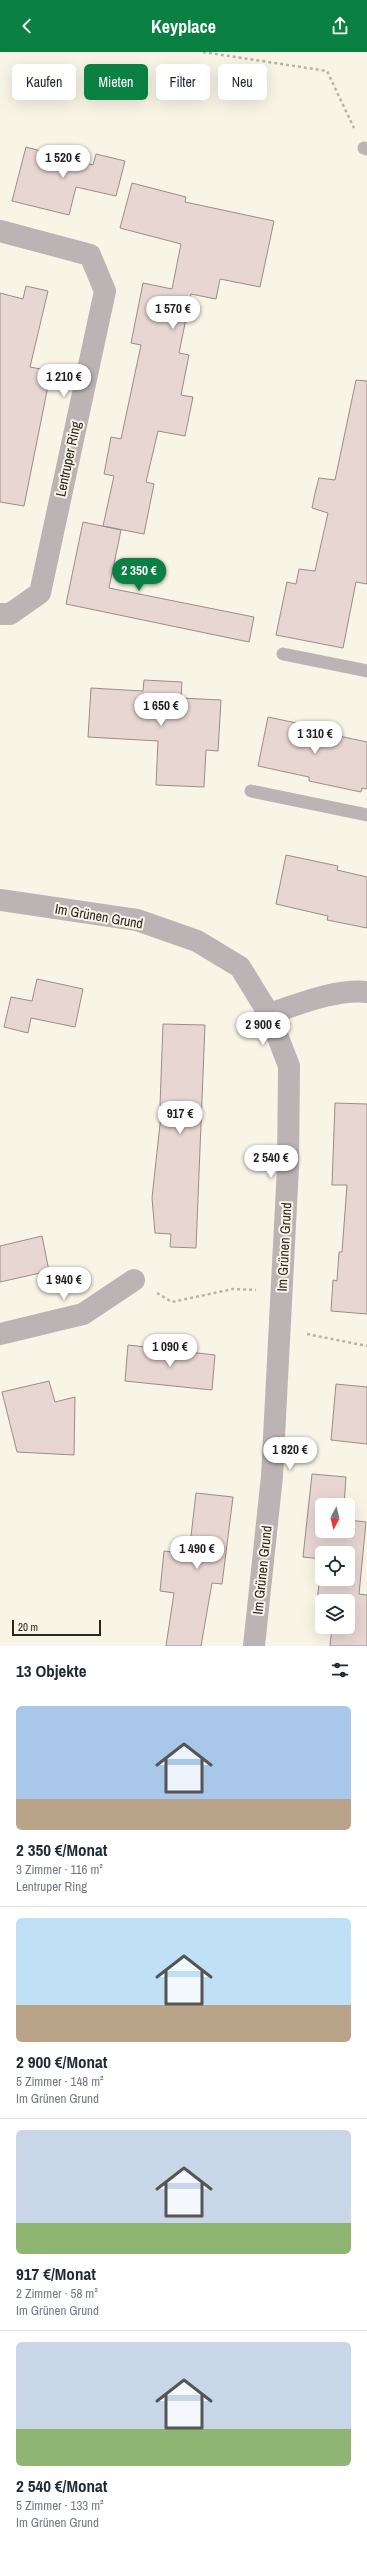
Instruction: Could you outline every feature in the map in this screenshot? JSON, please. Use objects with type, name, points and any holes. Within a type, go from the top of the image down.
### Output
[{"type":"street","name":"Lentruper Ring","points":[[0,231],[90,255],[105,291],[40,593],[10,614],[0,614]]},
{"type":"street","name":"Im Grünen Grund","points":[[0,900],[137,920],[197,941],[240,967],[269,1014],[289,1066],[288,1166],[272,1476],[254,1646]]},
{"type":"street","points":[[269,1014],[312,1000],[358,991],[367,992]]},
{"type":"street","points":[[0,1334],[83,1314],[134,1280]]},
{"type":"lane","points":[[283,654],[367,671]]},
{"type":"lane","points":[[251,791],[367,816]]},
{"type":"path","points":[[203,52],[327,71],[365,148]]},
{"type":"path","points":[[134,1280],[172,1302],[233,1289],[282,1292]]},
{"type":"path","points":[[304,1334],[367,1346]]},
{"type":"building","points":[[26,147],[93,165],[96,154],[125,161],[116,196],[76,187],[69,215],[12,201]]},
{"type":"building","points":[[132,183],[186,197],[185,202],[274,221],[260,287],[220,279],[216,299],[191,294],[179,353],[189,355],[181,395],[193,397],[185,436],[158,431],[146,482],[154,484],[144,534],[103,526],[114,476],[104,474],[111,437],[121,439],[141,345],[131,343],[143,283],[172,289],[181,244],[120,228]]},
{"type":"building","points":[[26,286],[48,291],[30,367],[51,371],[24,506],[0,502],[0,293],[23,299]]},
{"type":"building","points":[[356,380],[367,381],[367,584],[356,582],[343,648],[276,635],[287,582],[296,584],[299,569],[315,571],[328,513],[312,508],[315,493],[319,478],[335,480]]},
{"type":"building","points":[[83,522],[121,530],[109,588],[254,617],[249,642],[66,604]]},
{"type":"building","points":[[144,680],[182,682],[181,698],[221,700],[218,751],[206,750],[204,787],[156,785],[158,741],[88,737],[91,688],[143,691]]},
{"type":"building","points":[[268,717],[320,728],[320,732],[367,742],[367,789],[362,788],[361,792],[309,781],[309,777],[258,766]]},
{"type":"building","points":[[286,855],[338,866],[337,870],[367,877],[367,928],[327,920],[328,916],[276,904]]},
{"type":"building","points":[[37,979],[83,989],[75,1027],[31,1018],[28,1033],[4,1027],[11,997],[32,1001]]},
{"type":"building","points":[[163,1024],[205,1025],[196,1248],[170,1247],[171,1234],[155,1233],[152,1198],[162,1106],[160,1106]]},
{"type":"building","points":[[335,1103],[367,1104],[367,1314],[331,1311],[333,1280],[337,1281],[339,1252],[342,1252],[347,1185],[332,1185]]},
{"type":"building","points":[[42,1236],[49,1271],[0,1282],[0,1246]]},
{"type":"building","points":[[128,1345],[215,1355],[212,1390],[125,1381]]},
{"type":"building","points":[[49,1381],[55,1402],[75,1397],[74,1455],[17,1452],[2,1392]]},
{"type":"building","points":[[336,1384],[367,1387],[367,1444],[331,1440]]},
{"type":"building","points":[[312,1474],[346,1477],[344,1498],[315,1498],[315,1538],[355,1538],[355,1521],[366,1522],[359,1594],[367,1595],[367,1646],[330,1646],[331,1634],[355,1634],[355,1594],[318,1594],[319,1586],[355,1586],[355,1546],[315,1546],[315,1558],[303,1557]]},
{"type":"building","points":[[196,1493],[233,1497],[222,1584],[212,1583],[201,1646],[166,1646],[174,1593],[160,1591],[164,1551],[189,1554]]}]
